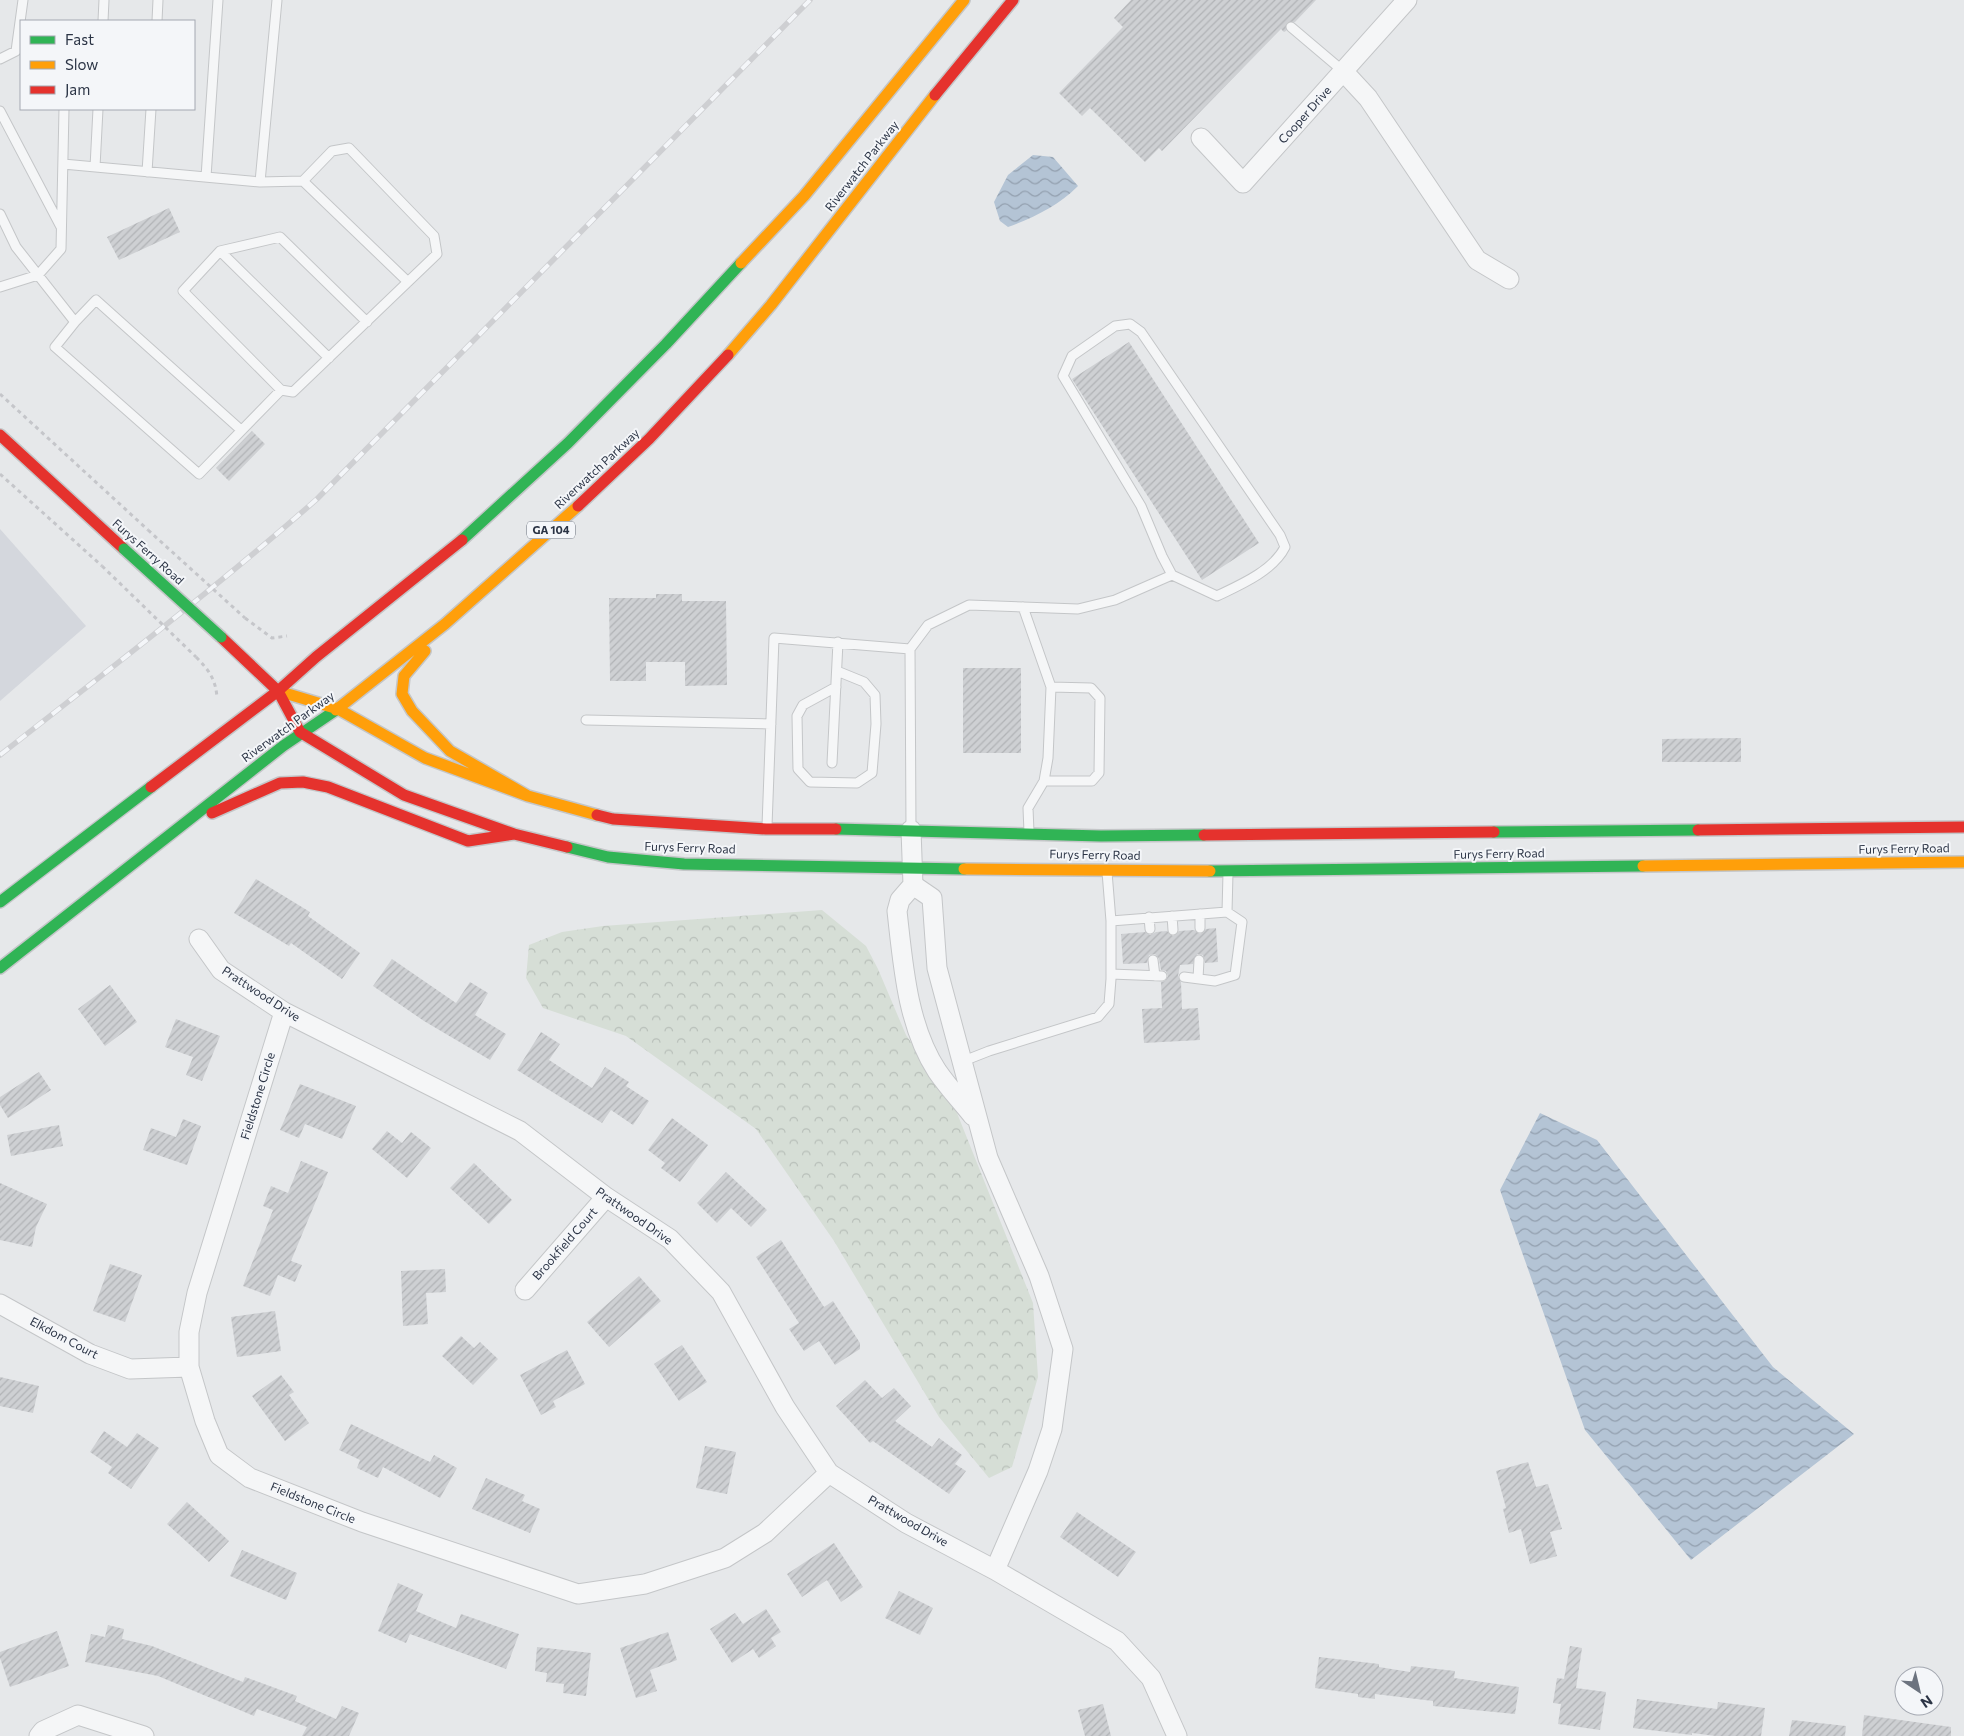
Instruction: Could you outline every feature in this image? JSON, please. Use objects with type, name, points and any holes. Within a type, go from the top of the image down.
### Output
[{"type":"main road","name":"Riverwatch Parkway","points":[[0,902],[278,691],[316,657],[444,557],[568,443],[666,344],[804,196],[964,0]]},
{"type":"main road","name":"Riverwatch Parkway","points":[[0,968],[300,732],[338,709],[445,624],[570,514],[649,439],[724,359],[771,305],[922,112],[1013,0]]},
{"type":"main road","name":"Furys Ferry Road","points":[[0,435],[222,637],[278,691],[300,732],[404,795],[514,834],[608,857],[684,864],[753,864],[912,877],[1107,869],[1228,870],[1964,862]]},
{"type":"main road","points":[[445,624],[404,676],[402,694],[412,711],[450,751],[528,796]]},
{"type":"main road","name":"Furys Ferry Road","points":[[278,691],[338,709],[425,758],[528,796],[613,819],[766,830],[911,830],[1029,834],[1230,835],[1964,827]]},
{"type":"main road","points":[[177,829],[280,784],[303,782],[328,787],[468,841],[514,834]]},
{"type":"street","name":"Cooper Drive","points":[[1201,138],[1243,183],[1406,0]]},
{"type":"street","points":[[1343,71],[1368,98],[1477,260],[1508,279]]},
{"type":"street","points":[[911,830],[912,877],[900,900],[898,911],[904,982],[918,1028],[936,1070],[978,1123]]},
{"type":"street","points":[[912,877],[932,898],[937,968],[988,1158],[1039,1276],[1063,1349],[1052,1429],[1038,1471],[995,1570]]},
{"type":"street","name":"Prattwood Drive","points":[[199,939],[221,970],[284,1012],[520,1132],[606,1197],[670,1239],[721,1292],[785,1407],[829,1472],[906,1523],[995,1570],[1117,1641],[1151,1678],[1177,1736]]},
{"type":"street","name":"Fieldstone Circle","points":[[284,1012],[197,1293],[189,1332],[189,1367],[205,1422],[219,1455],[250,1478],[362,1522],[578,1594],[645,1584],[725,1558],[765,1533],[829,1472]]},
{"type":"street","name":"Brookfield Court","points":[[525,1290],[606,1197]]},
{"type":"street","name":"Elkdom Court","points":[[0,1304],[90,1354],[130,1369],[189,1367]]},
{"type":"street","points":[[39,1736],[43,1731],[78,1715],[144,1736]]},
{"type":"lane","points":[[21,20],[23,0]]},
{"type":"lane","points":[[103,20],[104,0]]},
{"type":"lane","points":[[156,20],[158,0]]},
{"type":"lane","points":[[206,177],[218,0]]},
{"type":"lane","points":[[260,182],[277,0]]},
{"type":"lane","points":[[1291,27],[1343,71]]},
{"type":"lane","points":[[0,59],[18,53],[20,32]]},
{"type":"lane","points":[[0,287],[38,275],[61,249],[64,110]]},
{"type":"lane","points":[[95,167],[98,110]]},
{"type":"lane","points":[[147,172],[151,110]]},
{"type":"lane","points":[[0,111],[62,230]]},
{"type":"lane","points":[[63,164],[260,182],[303,181],[332,152],[349,148],[434,236],[437,254],[367,322],[293,392],[281,390],[183,291],[220,251],[280,237],[367,322]]},
{"type":"lane","points":[[303,181],[408,282]]},
{"type":"lane","points":[[0,214],[3,228],[16,247],[75,322]]},
{"type":"lane","points":[[220,251],[328,358]]},
{"type":"lane","points":[[241,430],[96,300],[75,322],[56,347],[199,474],[281,390]]},
{"type":"lane","points":[[911,830],[910,649],[928,625],[968,605],[1078,609],[1115,600],[1172,575],[1217,596],[1239,587],[1280,557],[1285,547],[1280,535],[1141,332],[1130,324],[1115,326],[1072,356],[1063,376],[1141,506],[1172,575]]},
{"type":"lane","points":[[1023,607],[1051,686],[1048,758],[1044,780],[1028,808],[1029,834]]},
{"type":"lane","points":[[766,830],[774,638],[910,649]]},
{"type":"lane","points":[[832,763],[838,642]]},
{"type":"lane","points":[[836,687],[803,705],[797,716],[798,769],[810,782],[857,783],[872,772],[876,724],[875,695],[864,682],[838,671]]},
{"type":"lane","points":[[1044,780],[1092,780],[1099,772],[1100,698],[1091,688],[1051,686]]},
{"type":"lane","points":[[586,720],[771,724]]},
{"type":"lane","points":[[961,1062],[989,1051],[1098,1017],[1109,1004],[1112,974],[1111,921],[1107,869]]},
{"type":"lane","points":[[1227,912],[1228,870]]},
{"type":"lane","points":[[1111,921],[1227,912],[1242,922],[1235,975],[1215,981],[1184,976]]},
{"type":"lane","points":[[1200,914],[1200,928]]},
{"type":"lane","points":[[1172,916],[1173,930]]},
{"type":"lane","points":[[1149,917],[1150,929]]},
{"type":"lane","points":[[1112,974],[1158,976],[1153,960]]},
{"type":"lane","points":[[1198,979],[1199,960]]},
{"type":"path","points":[[0,394],[245,618],[272,638],[287,636]]},
{"type":"path","points":[[0,474],[102,566],[208,669],[214,680],[217,698]]},
{"type":"shaded area","points":[[0,529],[86,626],[0,701]]},
{"type":"green space","points":[[822,910],[866,946],[878,969],[906,1035],[953,1103],[1033,1303],[1038,1377],[1012,1467],[989,1478],[939,1417],[834,1241],[756,1129],[626,1036],[543,1008],[526,978],[529,945],[562,932],[603,926]]},
{"type":"water","points":[[1033,155],[1053,157],[1078,186],[1046,210],[1008,227],[1000,221],[994,202],[1008,175]]},
{"type":"water","points":[[1540,1113],[1597,1140],[1773,1367],[1854,1434],[1691,1560],[1585,1430],[1500,1190]]},
{"type":"building","points":[[1131,0],[1316,0],[1295,22],[1287,23],[1286,31],[1284,32],[1281,29],[1162,151],[1159,148],[1145,162],[1090,108],[1082,116],[1059,93],[1123,27],[1114,18]]},
{"type":"building","points":[[169,208],[180,232],[119,260],[107,237]]},
{"type":"building","points":[[1129,342],[1259,543],[1202,580],[1072,379]]},
{"type":"building","points":[[252,431],[265,444],[229,481],[216,468]]},
{"type":"building","points":[[656,594],[682,594],[682,601],[726,601],[727,685],[685,686],[685,662],[646,662],[646,681],[610,681],[609,598],[656,598]]},
{"type":"building","points":[[963,668],[1021,668],[1021,753],[963,753]]},
{"type":"building","points":[[1741,738],[1741,762],[1662,762],[1662,739]]},
{"type":"building","points":[[256,879],[310,912],[308,916],[360,953],[342,979],[291,943],[289,946],[234,913]]},
{"type":"building","points":[[1216,928],[1218,962],[1205,963],[1203,955],[1197,954],[1193,964],[1180,965],[1178,976],[1181,982],[1182,1009],[1198,1008],[1200,1040],[1144,1043],[1142,1009],[1162,1008],[1161,982],[1165,981],[1168,976],[1166,971],[1161,970],[1159,959],[1155,954],[1149,955],[1147,963],[1123,964],[1121,934],[1145,932],[1150,935],[1156,932],[1167,931],[1173,936],[1179,931],[1194,930],[1200,934],[1206,929]]},
{"type":"building","points":[[392,959],[456,1003],[470,982],[488,993],[475,1015],[506,1034],[490,1060],[424,1021],[373,986]]},
{"type":"building","points":[[110,985],[137,1022],[105,1046],[78,1009]]},
{"type":"building","points":[[176,1019],[220,1036],[202,1081],[186,1075],[193,1057],[165,1047]]},
{"type":"building","points":[[541,1032],[560,1044],[549,1060],[592,1088],[605,1067],[629,1082],[626,1086],[649,1101],[633,1125],[611,1110],[602,1123],[517,1070]]},
{"type":"building","points":[[39,1072],[51,1090],[8,1118],[0,1105],[0,1097]]},
{"type":"building","points":[[300,1084],[356,1106],[342,1139],[305,1124],[299,1138],[280,1130]]},
{"type":"building","points":[[672,1118],[708,1145],[680,1182],[661,1168],[665,1163],[648,1150]]},
{"type":"building","points":[[183,1119],[201,1126],[187,1165],[143,1150],[151,1128],[176,1137]]},
{"type":"building","points":[[59,1125],[63,1146],[11,1156],[7,1135]]},
{"type":"building","points":[[387,1131],[402,1143],[411,1132],[431,1148],[407,1178],[372,1149]]},
{"type":"building","points":[[301,1161],[328,1172],[291,1261],[302,1265],[295,1282],[278,1275],[270,1296],[243,1286],[273,1210],[263,1206],[271,1186],[288,1193]]},
{"type":"building","points":[[474,1163],[512,1200],[489,1224],[450,1188]]},
{"type":"building","points":[[726,1172],[767,1210],[751,1227],[731,1208],[717,1223],[697,1203]]},
{"type":"building","points":[[0,1183],[47,1204],[36,1227],[32,1247],[0,1240]]},
{"type":"building","points":[[781,1240],[824,1307],[833,1301],[860,1343],[860,1349],[835,1365],[819,1341],[804,1351],[789,1329],[799,1323],[756,1257]]},
{"type":"building","points":[[110,1264],[142,1275],[125,1322],[93,1311]]},
{"type":"building","points":[[445,1269],[446,1292],[426,1293],[428,1324],[403,1326],[401,1271]]},
{"type":"building","points":[[639,1276],[661,1301],[609,1347],[587,1322]]},
{"type":"building","points":[[275,1311],[281,1351],[237,1357],[231,1317]]},
{"type":"building","points":[[461,1336],[474,1348],[480,1342],[498,1359],[473,1385],[442,1356]]},
{"type":"building","points":[[682,1345],[707,1382],[679,1401],[654,1364]]},
{"type":"building","points":[[567,1350],[585,1384],[553,1401],[556,1407],[541,1415],[520,1375]]},
{"type":"building","points":[[281,1375],[294,1392],[289,1395],[309,1423],[285,1441],[252,1396]]},
{"type":"building","points":[[0,1377],[39,1386],[33,1413],[0,1406]]},
{"type":"building","points":[[865,1380],[882,1398],[894,1388],[911,1406],[895,1421],[932,1447],[939,1438],[962,1455],[955,1464],[966,1471],[949,1494],[873,1441],[870,1443],[836,1406]]},
{"type":"building","points":[[351,1424],[430,1462],[434,1455],[457,1468],[440,1498],[383,1467],[378,1478],[357,1468],[360,1460],[339,1450]]},
{"type":"building","points":[[104,1431],[127,1447],[137,1433],[159,1448],[131,1489],[108,1473],[112,1467],[90,1452]]},
{"type":"building","points":[[705,1446],[736,1452],[727,1494],[696,1488]]},
{"type":"building","points":[[1528,1462],[1536,1487],[1548,1484],[1562,1529],[1550,1532],[1557,1556],[1530,1564],[1521,1529],[1509,1533],[1503,1509],[1506,1508],[1496,1471]]},
{"type":"building","points":[[486,1478],[525,1495],[522,1501],[540,1509],[530,1533],[472,1509]]},
{"type":"building","points":[[187,1502],[229,1541],[209,1562],[167,1524]]},
{"type":"building","points":[[1077,1512],[1136,1552],[1118,1577],[1060,1537]]},
{"type":"building","points":[[834,1543],[863,1587],[841,1602],[827,1580],[802,1597],[787,1574]]},
{"type":"building","points":[[242,1550],[297,1573],[286,1600],[230,1576]]},
{"type":"building","points":[[398,1583],[423,1594],[416,1611],[456,1628],[461,1614],[519,1634],[506,1669],[410,1634],[406,1643],[378,1631]]},
{"type":"building","points":[[899,1591],[933,1608],[920,1635],[885,1618]]},
{"type":"building","points":[[766,1609],[781,1632],[771,1638],[776,1646],[759,1658],[753,1649],[732,1663],[710,1629],[735,1613],[743,1624]]},
{"type":"building","points":[[108,1625],[124,1629],[122,1639],[152,1646],[243,1682],[245,1677],[297,1696],[295,1701],[336,1719],[342,1706],[359,1713],[349,1736],[302,1736],[307,1727],[257,1709],[254,1716],[158,1676],[85,1662],[91,1634],[105,1637]]},
{"type":"building","points":[[57,1631],[69,1666],[10,1687],[0,1658],[0,1652]]},
{"type":"building","points":[[668,1632],[677,1660],[650,1670],[657,1691],[636,1698],[620,1648]]},
{"type":"building","points":[[1570,1646],[1582,1648],[1576,1688],[1606,1692],[1600,1730],[1558,1724],[1561,1704],[1553,1703],[1557,1678],[1564,1679]]},
{"type":"building","points":[[537,1647],[591,1653],[586,1696],[563,1693],[564,1684],[546,1682],[547,1673],[535,1671]]},
{"type":"building","points":[[1319,1657],[1379,1664],[1379,1667],[1410,1672],[1411,1666],[1455,1671],[1454,1678],[1519,1687],[1515,1714],[1433,1706],[1433,1701],[1375,1694],[1375,1699],[1358,1697],[1358,1694],[1315,1688]]},
{"type":"building","points":[[1637,1699],[1717,1709],[1718,1702],[1765,1708],[1761,1736],[1716,1736],[1692,1733],[1692,1735],[1633,1728]]},
{"type":"building","points":[[1103,1704],[1111,1736],[1085,1736],[1078,1710]]},
{"type":"building","points":[[1864,1715],[1951,1727],[1951,1736],[1862,1736]]},
{"type":"building","points":[[1792,1720],[1846,1726],[1845,1736],[1789,1736]]},
{"type":"railway","points":[[0,755],[200,597],[317,499],[810,0]]},
{"type":"traffic: fast","points":[[462,540],[568,443],[666,344],[741,263]]},
{"type":"traffic: fast","points":[[124,549],[221,637]]},
{"type":"traffic: fast","points":[[0,968],[283,746],[336,710]]},
{"type":"traffic: fast","points":[[0,902],[151,787]]},
{"type":"traffic: fast","points":[[836,829],[1101,836],[1204,835]]},
{"type":"traffic: fast","points":[[1494,832],[1698,830]]},
{"type":"traffic: fast","points":[[567,847],[608,857],[684,864],[964,869]]},
{"type":"traffic: fast","points":[[1210,871],[1643,866]]},
{"type":"traffic: slow","points":[[741,263],[804,196],[964,0]]},
{"type":"traffic: slow","points":[[728,355],[771,305],[935,95]]},
{"type":"traffic: slow","points":[[336,710],[445,624],[578,506]]},
{"type":"traffic: slow","points":[[425,651],[404,676],[402,694],[412,711],[450,751],[528,796]]},
{"type":"traffic: slow","points":[[278,691],[338,709],[425,758],[528,796],[597,815]]},
{"type":"traffic: slow","points":[[1643,866],[1964,862]]},
{"type":"traffic: slow","points":[[964,869],[1210,871]]},
{"type":"traffic: jam","points":[[935,95],[1013,0]]},
{"type":"traffic: jam","points":[[578,506],[649,439],[728,355]]},
{"type":"traffic: jam","points":[[0,435],[124,549]]},
{"type":"traffic: jam","points":[[151,787],[278,691],[316,657],[462,540]]},
{"type":"traffic: jam","points":[[221,637],[278,691],[300,732],[404,795],[514,834],[567,847]]},
{"type":"traffic: jam","points":[[212,813],[280,783],[303,782],[328,787],[468,841],[514,834]]},
{"type":"traffic: jam","points":[[597,815],[613,819],[766,829],[836,829]]},
{"type":"traffic: jam","points":[[1698,830],[1964,827]]},
{"type":"traffic: jam","points":[[1204,835],[1494,832]]}]
